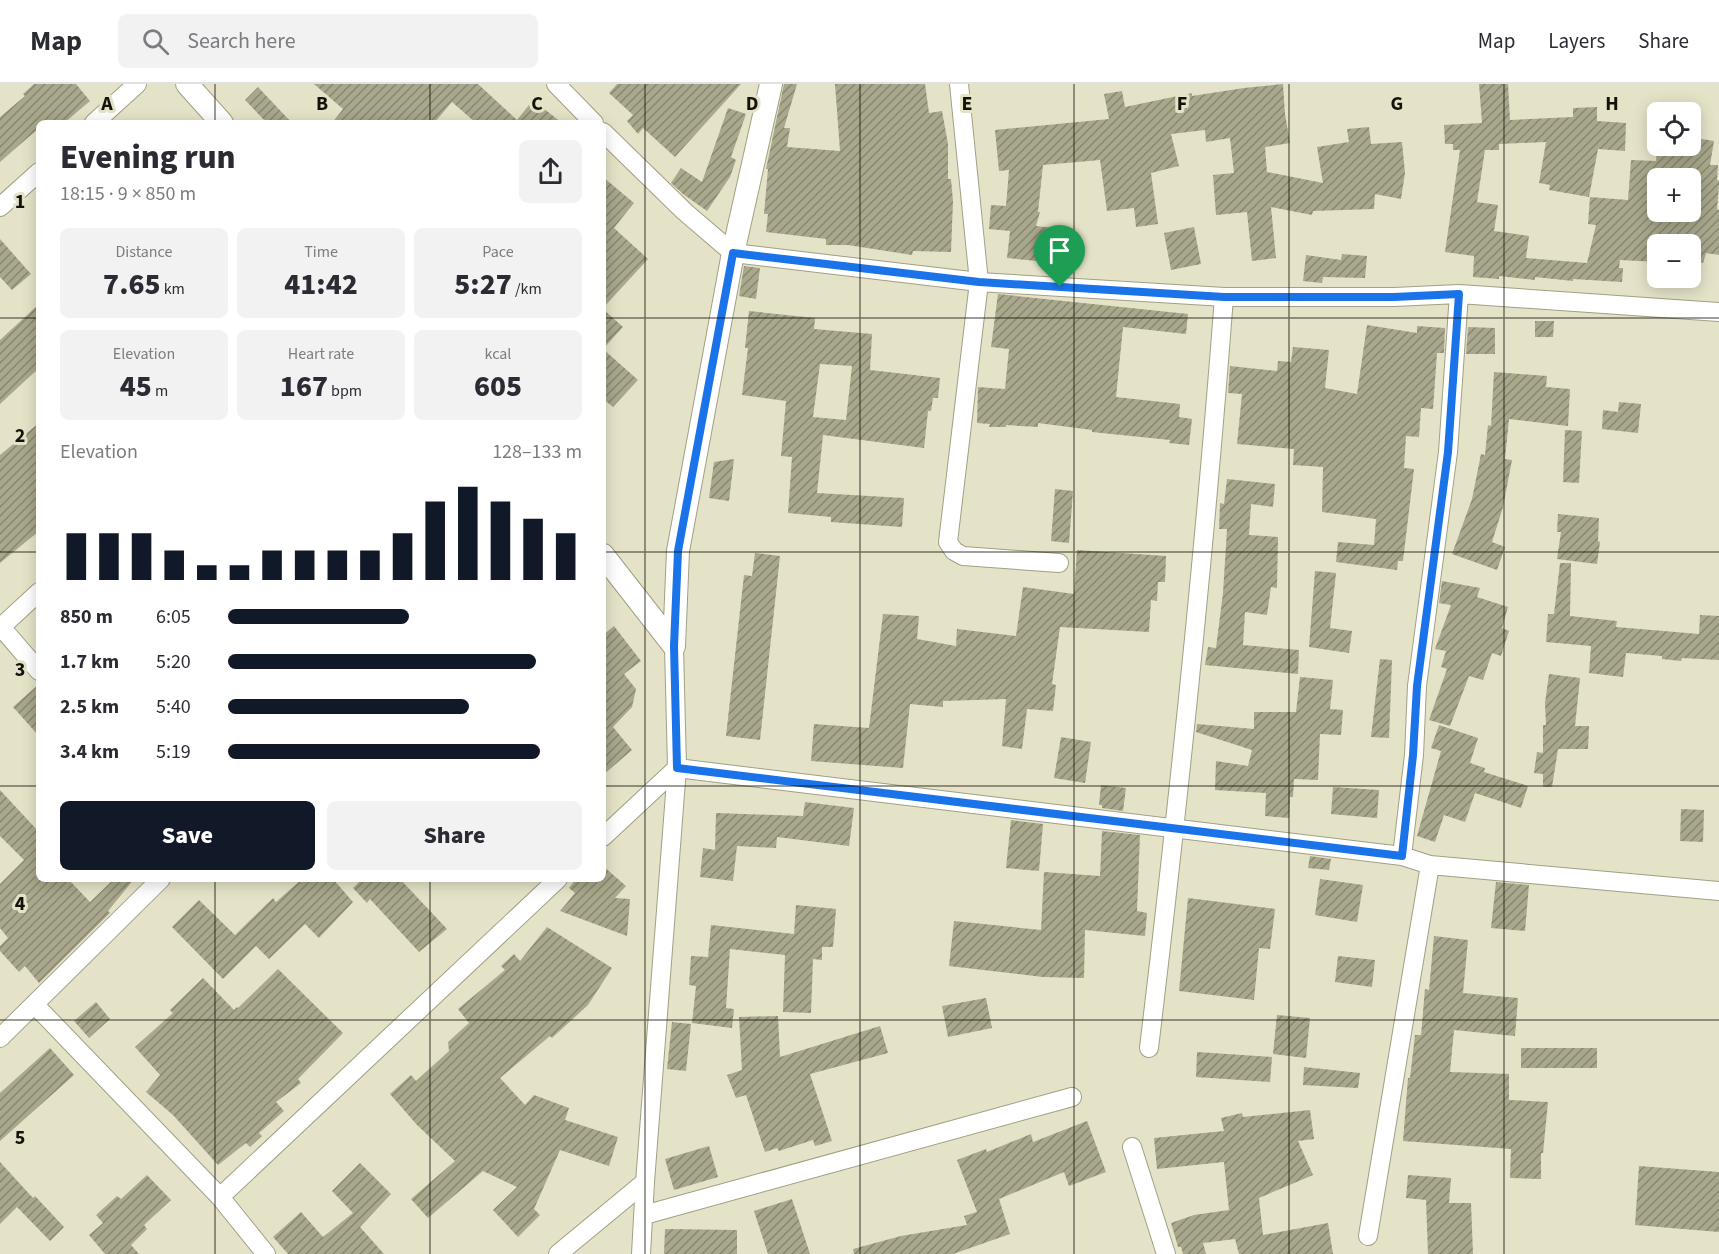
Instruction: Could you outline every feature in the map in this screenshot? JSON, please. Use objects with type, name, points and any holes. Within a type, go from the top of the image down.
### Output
[{"type":"street","points":[[96,120],[137,84]]},
{"type":"street","points":[[187,84],[219,120]]},
{"type":"street","points":[[556,84],[591,120]]},
{"type":"street","points":[[641,1254],[677,768],[674,646],[678,551],[733,253],[771,84]]},
{"type":"street","points":[[959,84],[979,282],[948,542],[954,551],[963,556],[1059,563]]},
{"type":"street","points":[[606,135],[685,212],[733,253],[979,282],[1224,297],[1394,297],[1459,294],[1719,312]]},
{"type":"street","points":[[0,207],[36,175]]},
{"type":"street","points":[[1402,856],[1413,755],[1417,686],[1448,452],[1459,294]]},
{"type":"street","points":[[1149,1048],[1175,827],[1213,438],[1224,297]]},
{"type":"street","points":[[606,559],[674,646]]},
{"type":"street","points":[[36,595],[1,628],[36,668]]},
{"type":"street","points":[[677,768],[1402,856],[1430,865],[1719,891]]},
{"type":"street","points":[[606,834],[677,768]]},
{"type":"street","points":[[1368,1236],[1430,865]]},
{"type":"street","points":[[0,1038],[158,882]]},
{"type":"street","points":[[219,1197],[555,882]]},
{"type":"street","points":[[35,1005],[219,1197],[266,1254]]},
{"type":"street","points":[[644,1215],[1072,1097]]},
{"type":"street","points":[[1132,1147],[1166,1254]]},
{"type":"street","points":[[558,1254],[645,1182]]},
{"type":"building","points":[[34,84],[76,84],[90,101],[68,120],[36,120],[36,131],[0,162],[0,117],[25,96],[23,94]]},
{"type":"building","points":[[314,84],[478,84],[517,120],[473,120],[452,102],[437,120],[334,120],[343,109]]},
{"type":"building","points":[[617,84],[741,84],[675,157],[643,128],[638,134],[627,121],[633,115],[609,93]]},
{"type":"building","points":[[784,84],[797,84],[784,128],[790,128],[787,147],[840,151],[835,84],[925,84],[929,113],[942,111],[948,144],[948,179],[951,179],[953,201],[951,252],[913,251],[912,255],[848,245],[826,245],[826,239],[766,232],[768,214],[764,214],[768,169],[766,169]]},
{"type":"building","points":[[1283,84],[1290,143],[1265,147],[1267,172],[1323,183],[1317,147],[1349,142],[1347,129],[1369,127],[1371,144],[1402,142],[1405,173],[1401,199],[1375,194],[1374,209],[1313,211],[1312,215],[1271,207],[1276,258],[1252,261],[1247,212],[1216,215],[1213,175],[1234,173],[1230,138],[1206,142],[1205,130],[1171,134],[1179,166],[1151,173],[1158,224],[1136,227],[1134,208],[1107,211],[1100,160],[1043,165],[1038,212],[1040,212],[1036,226],[1073,230],[1069,261],[1048,259],[1047,262],[1007,258],[1010,231],[989,229],[991,205],[1006,206],[1009,170],[999,171],[995,130],[1109,119],[1104,94],[1122,91],[1125,107],[1192,93],[1192,96]]},
{"type":"building","points":[[1479,84],[1508,84],[1510,120],[1573,117],[1573,108],[1597,107],[1597,121],[1626,123],[1625,151],[1598,149],[1589,197],[1549,190],[1550,185],[1539,183],[1546,142],[1499,144],[1499,150],[1485,150],[1477,202],[1498,205],[1494,231],[1529,236],[1526,258],[1587,263],[1596,225],[1588,224],[1590,197],[1628,200],[1631,160],[1656,161],[1656,156],[1701,156],[1701,139],[1714,141],[1710,165],[1718,165],[1719,255],[1706,253],[1703,263],[1701,262],[1701,234],[1647,234],[1647,261],[1620,260],[1619,268],[1623,268],[1622,282],[1573,279],[1573,281],[1535,277],[1535,280],[1499,276],[1499,279],[1473,277],[1474,256],[1445,252],[1460,150],[1453,150],[1453,144],[1445,144],[1444,125],[1482,123]]},
{"type":"building","points":[[258,87],[289,120],[264,120],[245,100]]},
{"type":"building","points":[[533,100],[558,120],[517,120]]},
{"type":"building","points":[[728,108],[746,114],[731,157],[736,160],[730,177],[707,211],[671,183],[681,168],[702,182]]},
{"type":"building","points":[[606,180],[634,203],[614,228],[648,259],[606,305]]},
{"type":"building","points":[[1194,227],[1201,264],[1171,270],[1164,233]]},
{"type":"building","points":[[0,239],[31,274],[12,290],[0,277]]},
{"type":"building","points":[[1342,254],[1367,256],[1365,278],[1323,277],[1322,283],[1303,281],[1306,255],[1341,260]]},
{"type":"building","points":[[744,266],[760,268],[756,299],[739,296]]},
{"type":"building","points":[[998,294],[1188,314],[1186,334],[1123,327],[1116,397],[1180,404],[1179,417],[1192,419],[1189,445],[1169,443],[1170,440],[1092,432],[1092,430],[1038,423],[1038,427],[1006,425],[1006,427],[989,427],[990,424],[977,423],[978,387],[1005,389],[1009,349],[991,347]]},
{"type":"building","points":[[36,307],[36,371],[0,404],[0,340]]},
{"type":"building","points":[[749,311],[815,318],[814,329],[872,334],[870,370],[940,378],[938,398],[933,398],[931,411],[928,411],[924,448],[823,435],[817,493],[904,498],[902,527],[831,522],[831,517],[788,513],[792,457],[781,456],[786,401],[742,395],[748,348],[745,348]],"holes":[[[820,364],[852,366],[846,420],[813,417]]]},
{"type":"building","points":[[606,312],[623,327],[606,346]]},
{"type":"building","points":[[1535,321],[1554,321],[1553,337],[1535,337]]},
{"type":"building","points":[[1367,325],[1417,333],[1417,326],[1445,328],[1444,353],[1437,353],[1433,409],[1421,408],[1419,437],[1406,436],[1404,468],[1414,469],[1403,561],[1398,561],[1397,570],[1336,562],[1338,542],[1374,545],[1376,519],[1322,512],[1323,467],[1293,465],[1294,449],[1237,444],[1242,394],[1228,393],[1230,366],[1277,371],[1278,361],[1291,362],[1293,347],[1329,350],[1325,388],[1357,394]]},
{"type":"building","points":[[1468,327],[1495,328],[1495,354],[1466,354]]},
{"type":"building","points":[[606,352],[638,380],[613,407],[606,401]]},
{"type":"building","points":[[1494,372],[1547,376],[1546,387],[1570,389],[1568,426],[1509,419],[1505,459],[1512,460],[1503,507],[1492,542],[1505,547],[1497,570],[1452,554],[1472,499],[1481,454],[1485,455],[1488,425],[1491,426]]},
{"type":"building","points":[[1619,402],[1641,404],[1638,433],[1602,429],[1603,410],[1618,412]]},
{"type":"building","points":[[36,425],[36,533],[0,563],[0,455]]},
{"type":"building","points":[[1565,430],[1582,431],[1579,483],[1563,482]]},
{"type":"building","points":[[734,459],[729,501],[709,498],[714,462]]},
{"type":"building","points":[[1227,479],[1275,484],[1273,507],[1251,504],[1249,535],[1278,537],[1277,588],[1271,587],[1267,615],[1245,612],[1243,645],[1299,650],[1298,674],[1205,665],[1208,647],[1216,648],[1223,593],[1227,529],[1219,529],[1220,503],[1224,504]]},
{"type":"building","points":[[1055,489],[1073,491],[1069,543],[1051,541]]},
{"type":"building","points":[[1558,514],[1599,518],[1598,541],[1600,542],[1597,564],[1557,559],[1561,532],[1557,532]]},
{"type":"building","points":[[1077,550],[1166,556],[1165,582],[1158,582],[1157,601],[1151,600],[1149,632],[1060,627],[1052,684],[1056,685],[1053,711],[1027,709],[1022,749],[1002,746],[1006,699],[943,701],[943,707],[910,704],[903,768],[811,761],[814,724],[869,728],[883,614],[919,616],[917,639],[956,646],[957,629],[1016,636],[1023,587],[1074,594]]},
{"type":"building","points":[[755,553],[780,556],[760,740],[726,736],[744,575],[752,576]]},
{"type":"building","points":[[1560,563],[1571,563],[1570,616],[1617,621],[1616,627],[1699,634],[1700,615],[1719,616],[1719,660],[1682,658],[1681,661],[1662,659],[1662,656],[1626,653],[1623,677],[1589,673],[1591,646],[1546,642],[1548,614],[1554,614]]},
{"type":"building","points":[[1315,571],[1336,573],[1330,628],[1352,631],[1349,653],[1309,647]]},
{"type":"building","points":[[1442,581],[1480,588],[1477,597],[1508,607],[1502,628],[1509,631],[1501,656],[1492,653],[1483,680],[1469,676],[1450,726],[1429,720],[1447,669],[1441,667],[1446,651],[1435,649],[1451,605],[1439,603]]},
{"type":"building","points":[[614,626],[641,661],[624,674],[636,689],[632,707],[613,727],[632,750],[606,772],[606,633]]},
{"type":"building","points":[[1380,659],[1392,660],[1389,738],[1371,737]]},
{"type":"building","points":[[1549,674],[1580,678],[1575,726],[1589,726],[1588,749],[1558,749],[1552,787],[1543,787],[1543,774],[1534,773],[1537,752],[1543,753],[1543,725],[1546,725],[1545,703]]},
{"type":"building","points":[[1300,677],[1333,680],[1330,709],[1343,710],[1341,735],[1320,734],[1318,780],[1294,779],[1289,818],[1265,816],[1266,793],[1215,790],[1216,761],[1248,766],[1252,750],[1196,732],[1197,724],[1254,729],[1254,712],[1296,712]]},
{"type":"building","points":[[36,687],[36,733],[13,707]]},
{"type":"building","points":[[1439,725],[1478,738],[1470,763],[1485,768],[1484,772],[1528,786],[1521,808],[1475,793],[1465,822],[1444,815],[1435,842],[1417,836],[1441,751],[1431,748]]},
{"type":"building","points":[[1061,737],[1091,742],[1085,783],[1054,778]]},
{"type":"building","points":[[1101,785],[1126,788],[1123,811],[1102,808],[1102,805],[1099,805]]},
{"type":"building","points":[[1333,787],[1379,790],[1377,818],[1331,814]]},
{"type":"building","points":[[0,790],[36,829],[36,882],[71,882],[90,902],[111,882],[132,882],[108,911],[110,913],[39,983],[25,966],[19,972],[0,951],[0,946],[8,938],[0,928],[0,884],[24,860],[0,836]]},
{"type":"building","points":[[805,802],[854,808],[849,846],[777,837],[776,848],[737,846],[733,881],[700,877],[703,848],[715,850],[716,813],[803,816]]},
{"type":"building","points":[[1681,809],[1704,810],[1703,842],[1680,841]]},
{"type":"building","points":[[1011,820],[1043,824],[1039,871],[1006,868]]},
{"type":"building","points":[[1102,831],[1140,835],[1137,911],[1147,913],[1145,936],[1085,930],[1084,978],[1043,977],[949,966],[954,921],[1041,930],[1044,872],[1100,876]]},
{"type":"building","points":[[1310,856],[1331,859],[1329,870],[1308,868]]},
{"type":"building","points":[[606,869],[626,886],[615,898],[630,899],[627,936],[560,911],[575,893],[569,888],[574,882],[606,882]]},
{"type":"building","points":[[1320,879],[1363,885],[1357,922],[1315,915]]},
{"type":"building","points":[[299,882],[336,882],[353,902],[319,938],[305,924],[269,959],[256,946],[223,979],[172,927],[199,900],[235,935],[273,898],[276,902]]},
{"type":"building","points":[[359,882],[403,882],[447,929],[419,952],[370,899],[367,903],[353,888]]},
{"type":"building","points":[[1496,882],[1529,885],[1525,931],[1491,928]]},
{"type":"building","points":[[1188,898],[1275,909],[1270,949],[1259,948],[1254,1000],[1179,991]]},
{"type":"building","points":[[796,905],[836,909],[833,947],[822,947],[822,960],[813,959],[811,1013],[783,1012],[785,955],[730,949],[726,1008],[734,1009],[732,1028],[692,1023],[696,986],[689,985],[691,956],[708,957],[711,925],[794,934]]},
{"type":"building","points":[[547,927],[612,968],[588,1005],[552,1038],[550,1036],[500,1078],[525,1105],[534,1095],[569,1108],[565,1120],[618,1137],[609,1166],[560,1150],[534,1209],[540,1215],[518,1237],[493,1210],[517,1187],[483,1171],[428,1218],[411,1199],[455,1161],[417,1125],[390,1094],[411,1075],[416,1081],[449,1051],[448,1042],[469,1023],[458,1009],[505,970],[501,966],[514,954],[520,961]]},
{"type":"building","points":[[1434,936],[1468,940],[1463,993],[1518,998],[1515,1036],[1454,1030],[1450,1072],[1509,1074],[1509,1100],[1548,1102],[1543,1153],[1541,1153],[1541,1179],[1510,1178],[1511,1149],[1403,1141],[1408,1078],[1410,1078],[1415,1035],[1421,1035],[1425,989],[1429,990]]},
{"type":"building","points":[[1338,956],[1375,960],[1372,987],[1335,982]]},
{"type":"building","points":[[278,969],[343,1033],[298,1079],[301,1083],[276,1102],[284,1111],[259,1133],[262,1136],[250,1147],[246,1143],[218,1165],[173,1115],[146,1092],[160,1075],[135,1047],[173,1013],[170,1010],[203,978],[234,1010]]},
{"type":"building","points":[[986,998],[992,1028],[948,1037],[942,1006]]},
{"type":"building","points":[[96,1002],[110,1019],[89,1038],[74,1021]]},
{"type":"building","points":[[1277,1015],[1310,1018],[1306,1058],[1273,1054]]},
{"type":"building","points":[[778,1016],[780,1057],[880,1026],[888,1053],[810,1074],[832,1141],[815,1146],[813,1140],[779,1151],[777,1148],[765,1152],[746,1095],[736,1098],[727,1075],[742,1070],[739,1017]]},
{"type":"building","points":[[672,1022],[691,1024],[686,1071],[667,1069]]},
{"type":"building","points":[[50,1048],[74,1075],[0,1141],[0,1093]]},
{"type":"building","points":[[1521,1048],[1597,1048],[1597,1068],[1521,1068]]},
{"type":"building","points":[[1197,1052],[1272,1057],[1270,1082],[1196,1077]]},
{"type":"building","points":[[1304,1067],[1360,1073],[1358,1088],[1303,1085]]},
{"type":"building","points":[[1310,1110],[1314,1139],[1298,1141],[1313,1175],[1259,1198],[1263,1235],[1328,1223],[1333,1254],[1239,1254],[1235,1239],[1203,1243],[1206,1254],[1183,1254],[1181,1247],[1178,1247],[1171,1223],[1194,1215],[1229,1210],[1224,1162],[1157,1169],[1154,1138],[1224,1131],[1221,1118],[1242,1113],[1243,1117]]},
{"type":"building","points":[[1087,1121],[1106,1172],[1069,1186],[1064,1172],[999,1199],[1010,1234],[953,1254],[854,1254],[853,1249],[901,1236],[967,1225],[964,1216],[977,1212],[957,1160],[986,1149],[987,1152],[1031,1134],[1033,1142]]},
{"type":"building","points":[[709,1146],[718,1177],[674,1190],[665,1159]]},
{"type":"building","points":[[0,1162],[64,1227],[50,1241],[17,1207],[0,1224]]},
{"type":"building","points":[[360,1163],[391,1194],[360,1227],[384,1254],[288,1254],[273,1237],[301,1212],[323,1237],[353,1213],[332,1191]]},
{"type":"building","points":[[1639,1166],[1719,1172],[1719,1232],[1635,1225]]},
{"type":"building","points":[[147,1175],[171,1200],[144,1225],[147,1229],[131,1245],[139,1254],[105,1254],[89,1235],[103,1223],[96,1215],[117,1196],[121,1199]]},
{"type":"building","points":[[1408,1175],[1451,1178],[1449,1203],[1471,1203],[1473,1254],[1428,1254],[1426,1200],[1406,1198]]},
{"type":"building","points":[[792,1199],[810,1254],[768,1254],[754,1211]]},
{"type":"building","points":[[665,1229],[737,1230],[737,1254],[664,1254]]},
{"type":"route","points":[[733,253],[979,282],[1060,287],[1224,297],[1394,297],[1459,294],[1448,452],[1417,686],[1413,755],[1402,856],[677,768],[674,646],[678,551],[733,253]]}]
